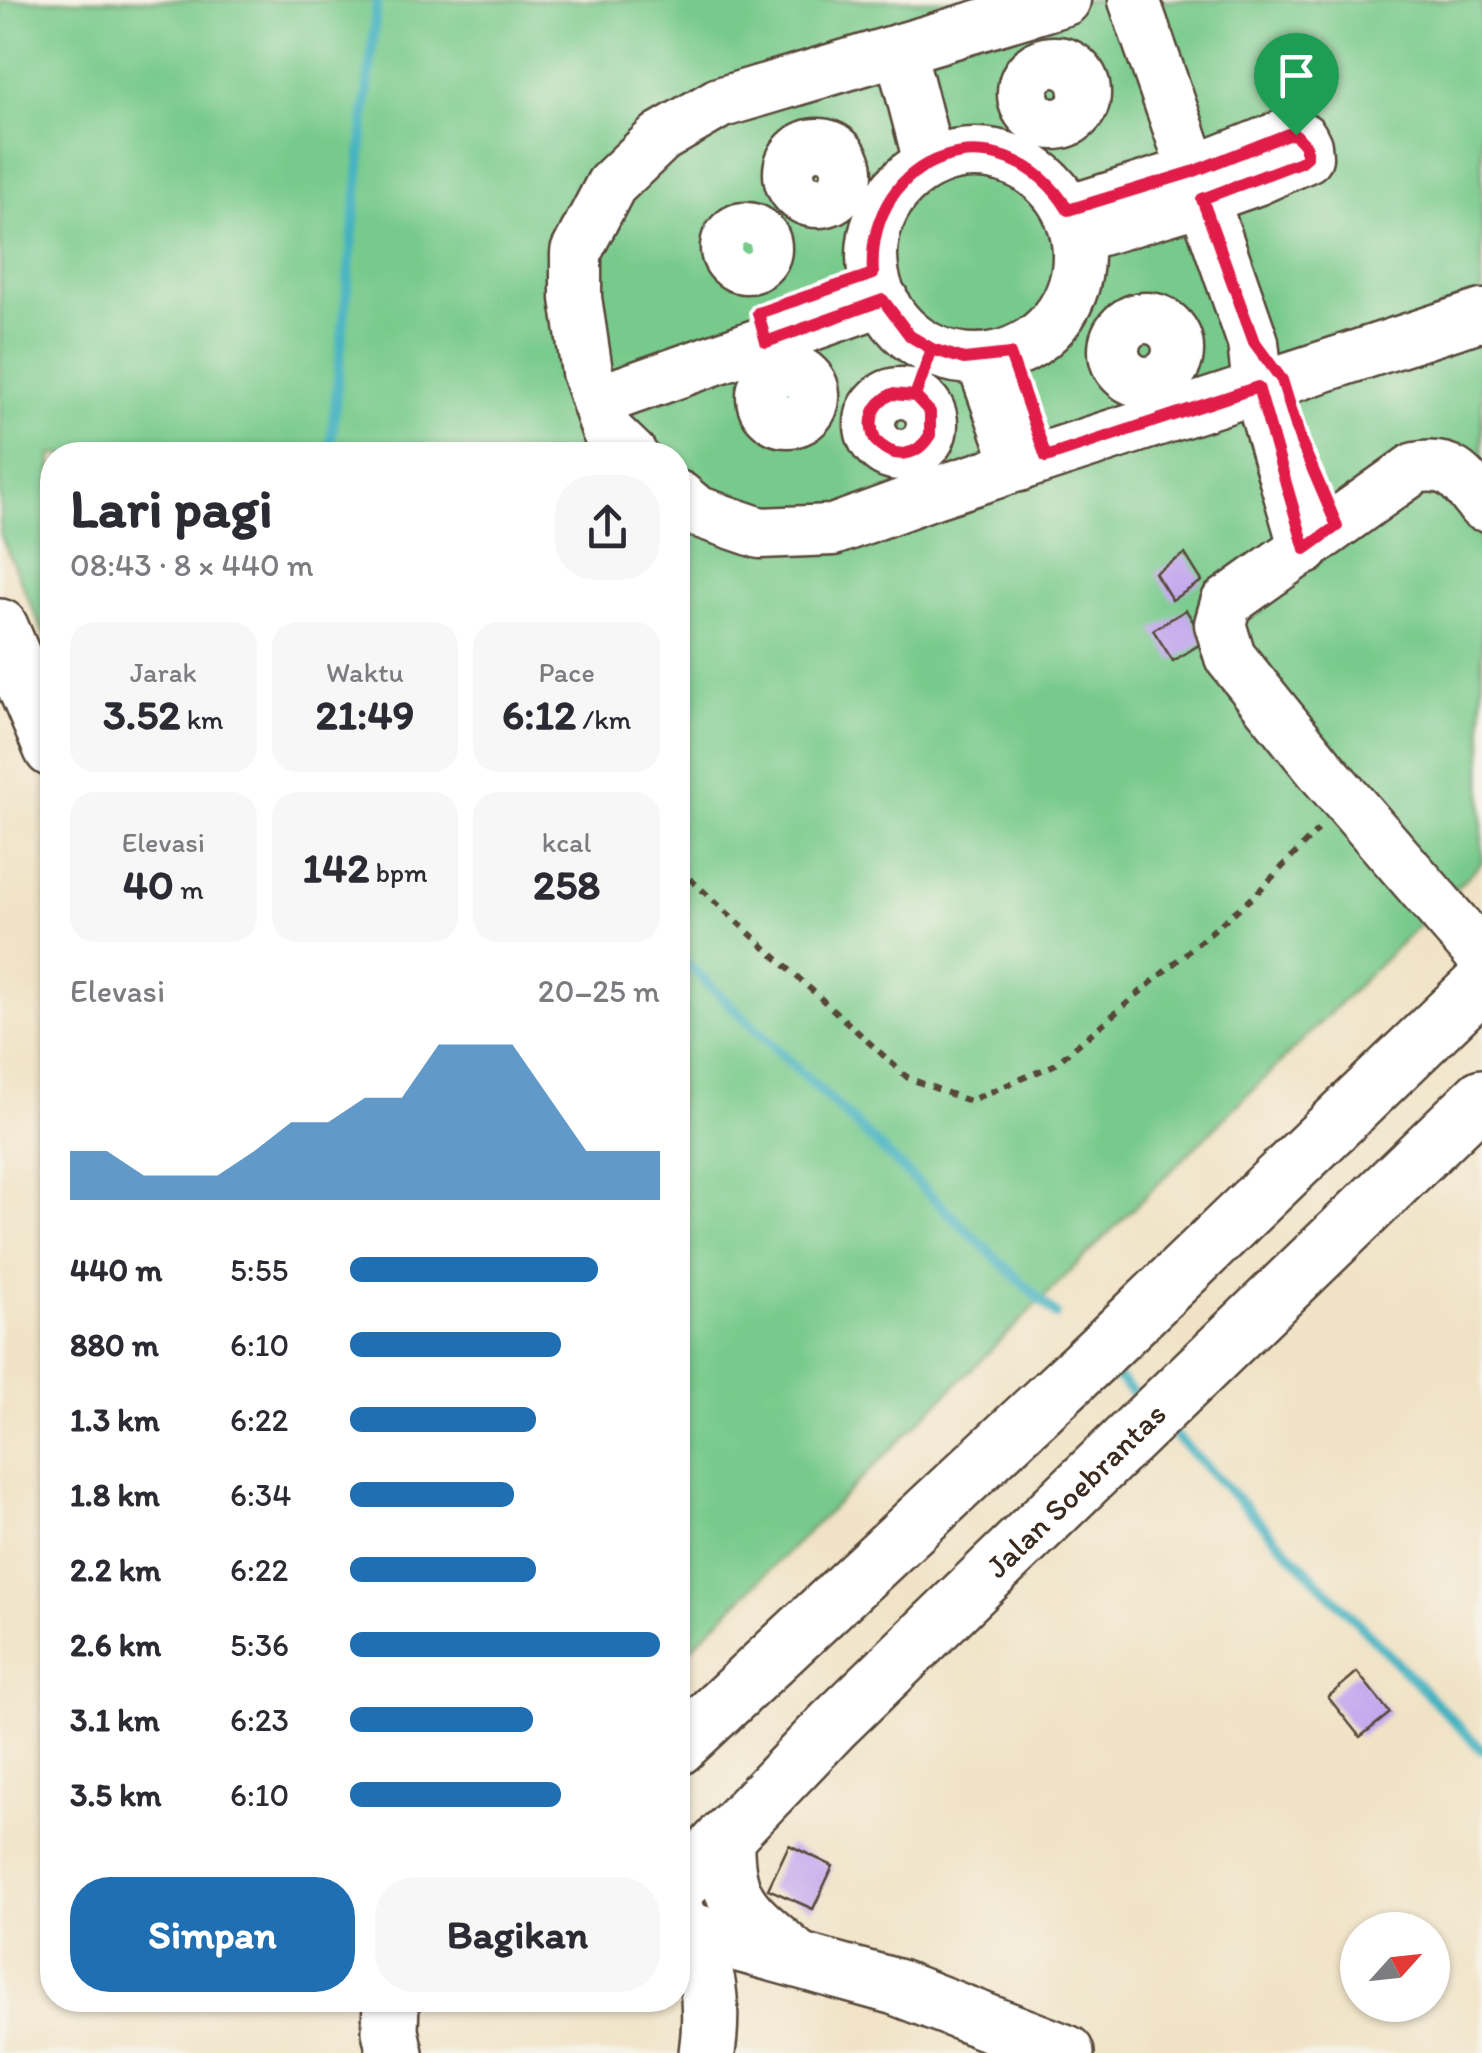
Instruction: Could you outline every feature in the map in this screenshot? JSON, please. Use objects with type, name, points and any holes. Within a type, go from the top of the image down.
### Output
[{"type":"main road","points":[[0,627],[40,721]]},
{"type":"main road","points":[[690,1736],[1108,1344],[1482,983]]},
{"type":"main road","name":"Jalan Soebrantas","points":[[690,1895],[726,1836],[833,1725],[1482,1097]]},
{"type":"main road","points":[[726,1836],[730,1887],[742,1910],[793,1956]]},
{"type":"main road","points":[[690,1914],[793,1956],[896,1987],[1066,2053]]},
{"type":"main road","points":[[690,1932],[706,1971],[712,2017],[707,2053]]},
{"type":"lane","points":[[618,442],[607,431],[592,387],[576,298],[576,252],[611,185],[660,137],[718,103],[1065,0]]},
{"type":"lane","points":[[1134,0],[1264,369],[1301,442],[1321,538]]},
{"type":"lane","points":[[913,46],[941,158]]},
{"type":"lane","points":[[1032,143],[1042,176],[1073,224],[1079,262],[1065,308],[1032,342],[996,356],[964,359],[932,349],[910,336],[878,287],[872,245],[878,220],[868,190],[907,177],[941,158],[977,152],[1001,156],[1032,143]]},
{"type":"lane","points":[[1073,224],[1197,185]]},
{"type":"lane","points":[[592,387],[764,323],[878,287]]},
{"type":"lane","points":[[1065,308],[1117,337]]},
{"type":"lane","points":[[690,506],[760,533],[833,530],[1032,462],[1264,369],[1482,315]]},
{"type":"lane","points":[[915,396],[932,349]]},
{"type":"lane","points":[[996,356],[1032,462]]},
{"type":"lane","points":[[1475,484],[1436,464],[1415,468],[1226,604],[1220,624],[1230,657],[1347,801],[1482,956]]},
{"type":"path","points":[[690,879],[908,1078],[970,1101],[1054,1065],[1256,894],[1347,801]]},
{"type":"green space","points":[[0,0],[1482,0],[1482,862],[690,1649],[690,442],[40,442],[40,625],[0,535]]},
{"type":"building","points":[[1185,554],[1202,581],[1172,600],[1155,573]]},
{"type":"building","points":[[1186,610],[1205,641],[1173,661],[1153,630]]},
{"type":"building","points":[[1357,1672],[1390,1713],[1360,1737],[1328,1697]]},
{"type":"building","points":[[789,1845],[833,1866],[813,1909],[768,1889]]},
{"type":"waterway","points":[[331,442],[377,0]]},
{"type":"waterway","points":[[690,966],[1056,1315]]},
{"type":"waterway","points":[[1107,1367],[1141,1401]]},
{"type":"waterway","points":[[1170,1430],[1482,1750]]},
{"type":"route","points":[[1296,135],[1288,134],[1192,172],[1068,210],[1042,176],[1001,156],[977,152],[929,162],[907,177],[878,220],[872,245],[873,274],[758,313],[766,342],[883,300],[910,336],[932,349],[915,396],[892,394],[875,408],[870,430],[883,449],[893,454],[915,452],[930,435],[930,412],[915,396],[932,349],[964,359],[1010,354],[1046,457],[1258,387],[1305,549],[1337,526],[1301,442],[1282,380],[1254,342],[1202,199],[1300,162],[1306,157],[1306,146],[1296,135]]}]
